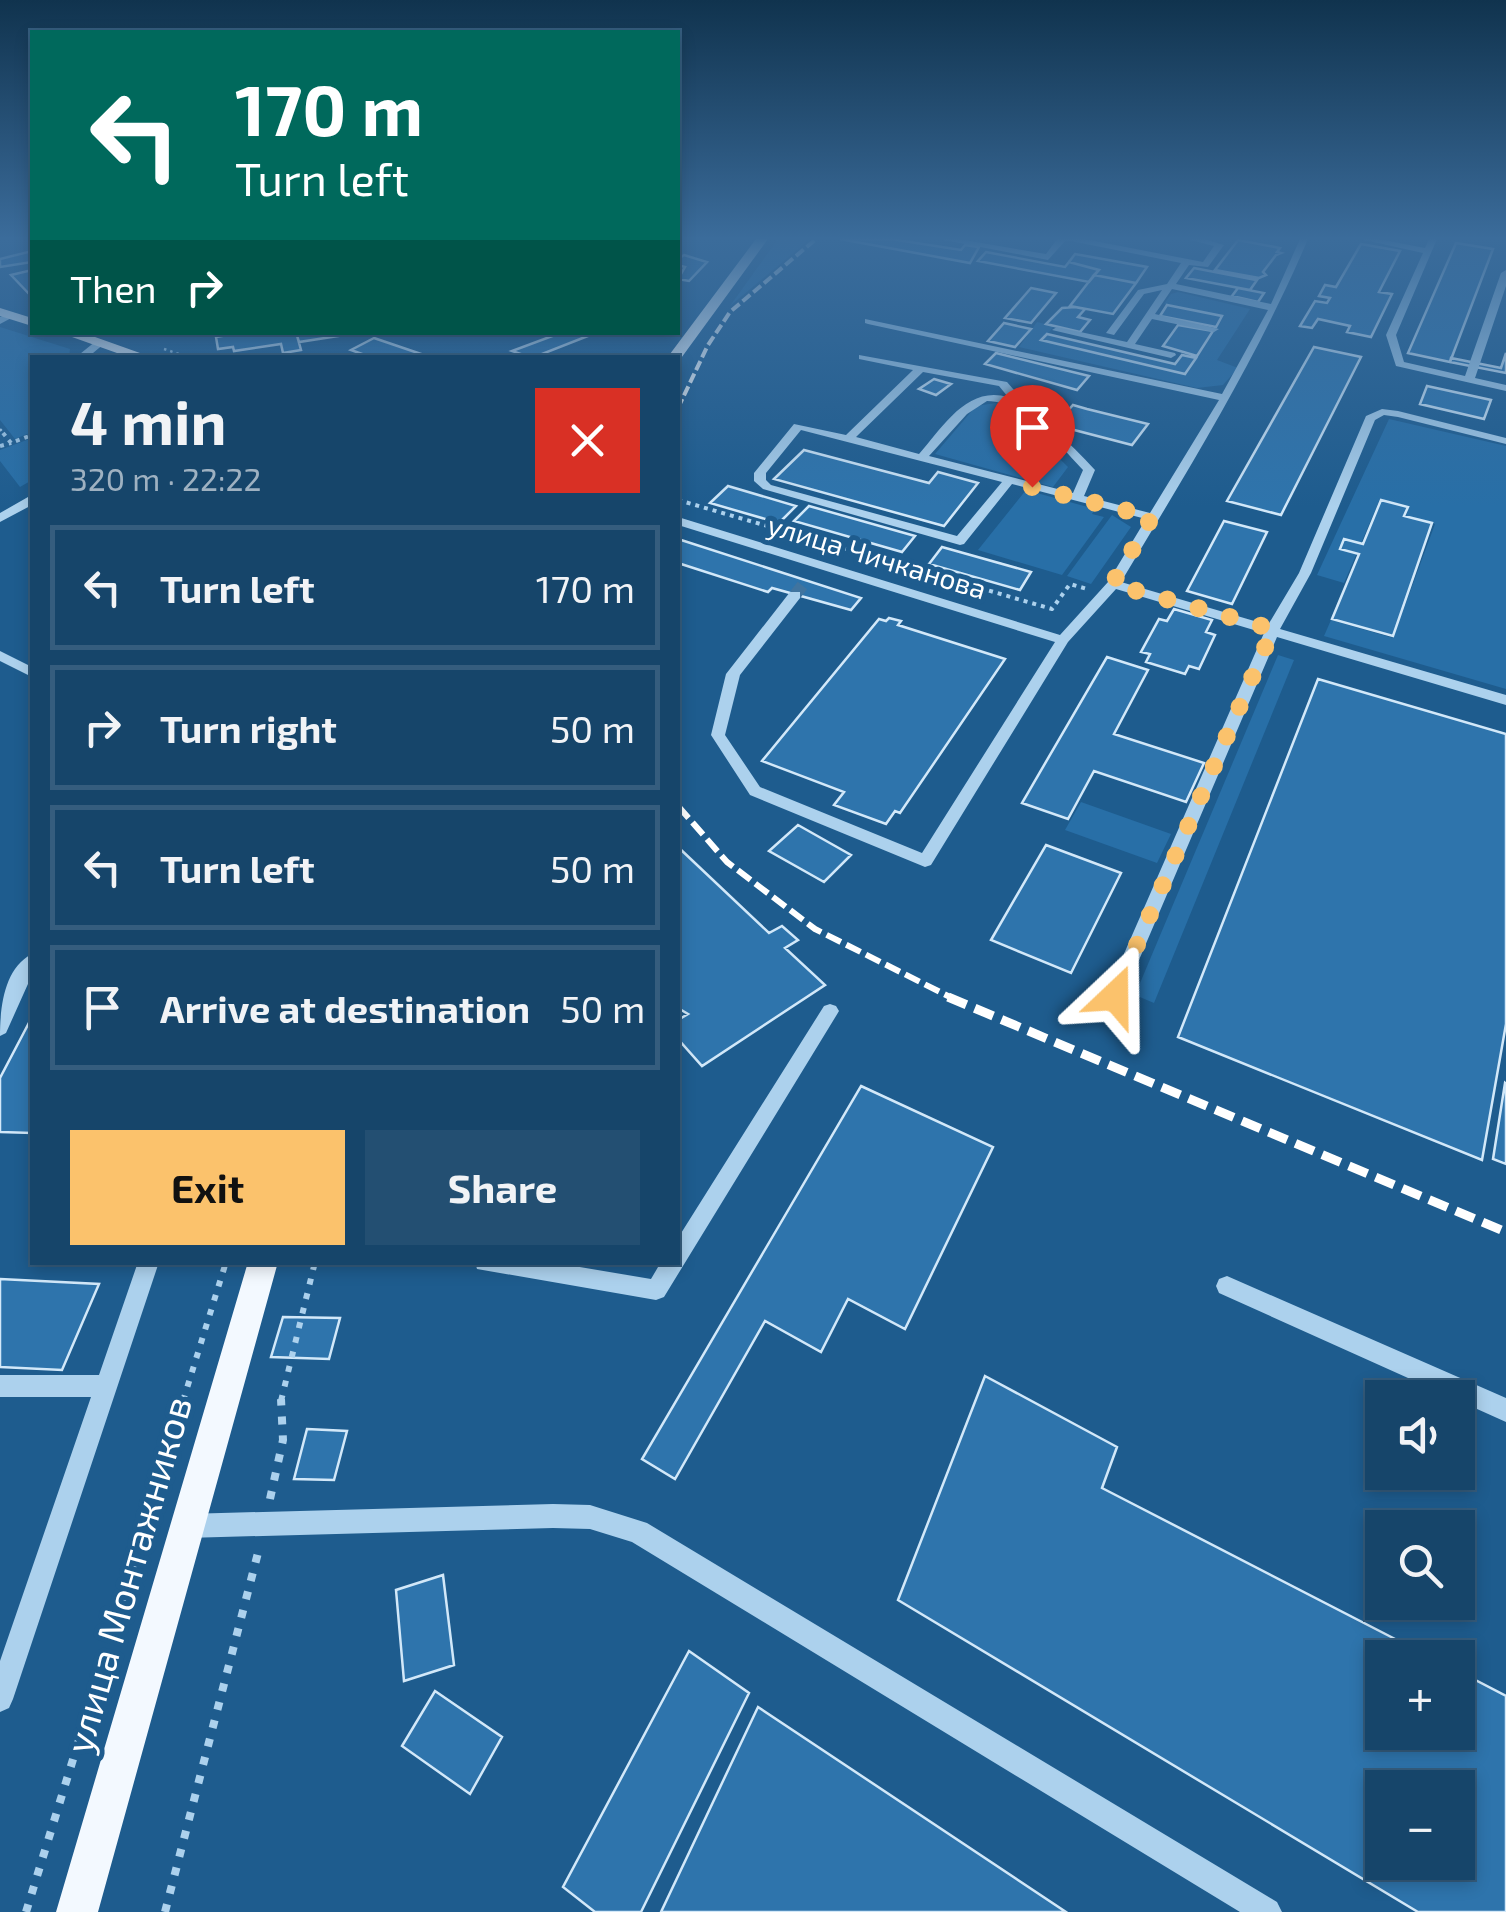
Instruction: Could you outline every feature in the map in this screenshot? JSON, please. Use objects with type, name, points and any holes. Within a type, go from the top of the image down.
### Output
[{"type":"main road","points":[[676,355],[696,328]]},
{"type":"main road","points":[[75,335],[138,355]]},
{"type":"main road","name":"улица Монтажников","points":[[77,1912],[262,1265]]},
{"type":"lane","points":[[902,328],[1225,398]]},
{"type":"lane","points":[[1111,333],[1115,328]]},
{"type":"lane","points":[[1129,346],[1141,328]]},
{"type":"lane","points":[[795,595],[732,674],[718,736],[755,792],[925,861],[1063,640],[1108,588],[1225,398],[1263,328]]},
{"type":"lane","points":[[1394,328],[1391,334],[1400,364],[1506,388]]},
{"type":"lane","points":[[1469,380],[1487,328]]},
{"type":"lane","points":[[1057,330],[1171,355]]},
{"type":"lane","points":[[84,355],[100,343]]},
{"type":"lane","points":[[863,357],[1002,384],[1089,470],[1077,496]]},
{"type":"lane","points":[[848,439],[921,368]]},
{"type":"lane","points":[[921,458],[970,406],[999,397],[1017,401]]},
{"type":"lane","points":[[1115,996],[1273,629],[1305,574],[1370,418],[1389,412],[1506,441]]},
{"type":"lane","points":[[1008,481],[960,541],[767,487],[760,481],[760,474],[798,426],[1152,517]]},
{"type":"lane","points":[[0,518],[30,501]]},
{"type":"lane","name":"улица Чичканова","points":[[680,522],[1063,640]]},
{"type":"lane","points":[[806,580],[820,566]]},
{"type":"lane","points":[[1108,588],[1273,629],[1506,700]]},
{"type":"lane","points":[[0,655],[30,671]]},
{"type":"lane","points":[[0,1028],[17,984],[30,964]]},
{"type":"lane","points":[[680,1253],[830,1011]]},
{"type":"lane","points":[[0,1698],[148,1265]]},
{"type":"lane","points":[[526,1266],[656,1290],[671,1265]]},
{"type":"lane","points":[[1226,1286],[1506,1410]]},
{"type":"lane","points":[[0,1386],[107,1386]]},
{"type":"lane","points":[[186,1526],[553,1516],[590,1517],[638,1532],[1267,1912]]},
{"type":"path","points":[[0,430],[11,443]]},
{"type":"path","points":[[0,446],[30,437]]},
{"type":"path","points":[[680,501],[1052,609],[1070,584],[1108,588]]},
{"type":"path","points":[[26,1912],[225,1265]]},
{"type":"path","points":[[266,1516],[283,1440],[281,1394],[314,1265]]},
{"type":"path","points":[[165,1912],[262,1534]]},
{"type":"shaded area","points":[[0,328],[70,349],[69,355],[30,355],[30,433],[15,439],[0,420]]},
{"type":"shaded area","points":[[1033,328],[1052,328],[1042,341],[1187,374],[1215,328],[1238,328],[1217,360],[1238,368],[1223,385],[1197,388],[1019,347]]},
{"type":"shaded area","points":[[996,403],[1007,407],[1068,467],[1053,487],[935,454],[976,406]]},
{"type":"shaded area","points":[[1389,419],[1506,446],[1506,689],[1324,636],[1331,620],[1393,638],[1435,524],[1406,516],[1409,506],[1380,499],[1344,583],[1317,575]]},
{"type":"shaded area","points":[[30,439],[30,481],[20,487],[0,461],[0,450]]},
{"type":"shaded area","points":[[1026,490],[1095,509],[1092,514],[1104,517],[1062,575],[978,550]]},
{"type":"shaded area","points":[[1112,515],[1131,527],[1091,584],[1067,576]]},
{"type":"shaded area","points":[[1278,655],[1294,660],[1154,1003],[1135,995]]},
{"type":"shaded area","points":[[1081,802],[1171,834],[1157,863],[1065,830]]},
{"type":"building","points":[[999,328],[1031,329],[1015,347],[988,341]]},
{"type":"building","points":[[1176,328],[1213,331],[1197,356],[1163,346]]},
{"type":"building","points":[[1349,328],[1375,328],[1371,337],[1347,332]]},
{"type":"building","points":[[1419,328],[1463,328],[1450,362],[1408,353]]},
{"type":"building","points":[[1047,334],[1175,364],[1182,355],[1196,358],[1185,374],[1041,340]]},
{"type":"building","points":[[297,335],[301,350],[283,353],[281,344],[234,351],[233,347],[218,349],[216,337]]},
{"type":"building","points":[[297,335],[344,335],[299,342]]},
{"type":"building","points":[[555,335],[590,335],[540,355],[512,351]]},
{"type":"building","points":[[374,338],[424,355],[365,355],[351,350]]},
{"type":"building","points":[[1314,347],[1361,357],[1281,515],[1227,501]]},
{"type":"building","points":[[996,353],[1089,376],[1077,390],[985,364]]},
{"type":"building","points":[[1506,353],[1506,373],[1450,362],[1451,358],[1501,368]]},
{"type":"building","points":[[934,379],[951,384],[936,395],[919,389]]},
{"type":"building","points":[[1427,386],[1491,400],[1484,419],[1420,404]]},
{"type":"building","points":[[1073,405],[1148,424],[1132,445],[1055,425]]},
{"type":"building","points":[[804,450],[929,483],[938,472],[978,483],[944,526],[774,479]]},
{"type":"building","points":[[728,486],[796,506],[779,523],[710,503]]},
{"type":"building","points":[[1381,500],[1408,507],[1404,516],[1432,523],[1393,636],[1332,619],[1359,554],[1340,549],[1344,539],[1363,544]]},
{"type":"building","points":[[809,506],[915,536],[902,552],[794,521]]},
{"type":"building","points":[[1224,521],[1267,532],[1232,604],[1187,591]]},
{"type":"building","points":[[680,540],[861,598],[851,610],[772,588],[768,592],[680,564]]},
{"type":"building","points":[[942,547],[1031,572],[1020,590],[929,564]]},
{"type":"building","points":[[1174,609],[1212,620],[1206,632],[1215,635],[1199,669],[1189,666],[1185,674],[1146,662],[1150,654],[1141,652],[1159,619],[1167,621]]},
{"type":"building","points":[[879,619],[901,621],[898,625],[1005,659],[900,813],[895,811],[886,824],[834,805],[844,792],[762,761]]},
{"type":"building","points":[[1107,657],[1148,670],[1114,734],[1204,763],[1186,802],[1094,771],[1068,819],[1022,803]]},
{"type":"building","points":[[1318,679],[1506,734],[1506,1024],[1482,1160],[1178,1037]]},
{"type":"building","points":[[798,825],[851,855],[824,882],[769,851]]},
{"type":"building","points":[[1046,845],[1121,873],[1071,973],[991,940]]},
{"type":"building","points":[[680,849],[769,933],[782,926],[798,940],[785,948],[825,985],[702,1066],[680,1041],[680,1019],[688,1014],[680,1009]]},
{"type":"building","points":[[30,1021],[30,1133],[0,1132],[0,1078]]},
{"type":"building","points":[[1506,1084],[1506,1164],[1493,1159]]},
{"type":"building","points":[[861,1086],[993,1147],[905,1329],[848,1299],[821,1352],[765,1321],[675,1479],[642,1459]]},
{"type":"building","points":[[0,1279],[99,1284],[62,1370],[0,1367]]},
{"type":"building","points":[[283,1317],[340,1318],[329,1359],[271,1357]]},
{"type":"building","points":[[985,1376],[1117,1447],[1102,1488],[1397,1640],[1365,1640],[1365,1750],[1475,1750],[1475,1680],[1506,1696],[1506,1912],[1418,1912],[898,1600]]},
{"type":"building","points":[[307,1429],[347,1431],[334,1480],[294,1479]]},
{"type":"building","points":[[443,1575],[454,1665],[404,1681],[396,1590]]},
{"type":"building","points":[[689,1651],[749,1693],[641,1912],[595,1912],[563,1887]]},
{"type":"building","points":[[435,1691],[502,1737],[470,1794],[402,1746]]},
{"type":"building","points":[[758,1707],[1066,1912],[661,1912]]},
{"type":"tunnel","points":[[795,595],[806,581]]},
{"type":"railway","points":[[680,404],[719,328]]},
{"type":"railway","points":[[680,808],[727,862],[815,929],[954,999]]},
{"type":"railway","points":[[948,997],[1506,1232]]},
{"type":"route","points":[[1032,487],[1152,517],[1112,584],[1273,629],[1115,996]]}]
